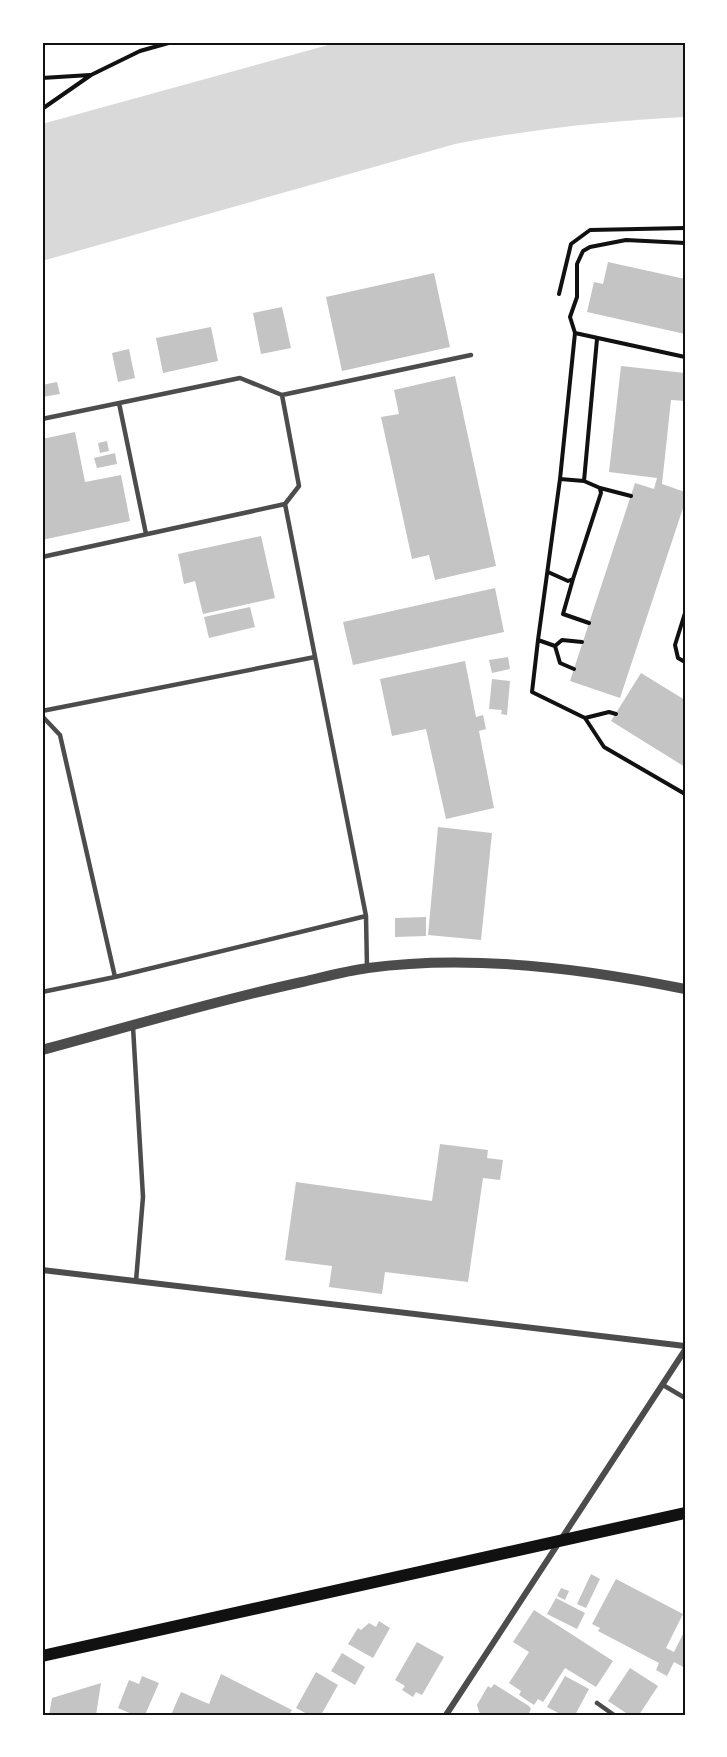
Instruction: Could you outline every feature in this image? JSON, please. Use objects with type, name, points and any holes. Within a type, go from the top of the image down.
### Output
[{"type":"main road","points":[[42,1656],[685,1513]]},
{"type":"street","points":[[42,1050],[246,994],[367,968],[456,964],[580,971],[685,989]]},
{"type":"street","points":[[42,1270],[685,1348],[446,1715]]},
{"type":"lane","points":[[42,419],[240,378],[282,395],[471,355]]},
{"type":"lane","points":[[42,557],[285,504],[298,486],[282,395]]},
{"type":"lane","points":[[119,403],[146,534]]},
{"type":"lane","points":[[285,504],[366,916],[367,968]]},
{"type":"lane","points":[[115,977],[60,735],[42,714],[315,657]]},
{"type":"lane","points":[[42,992],[115,977],[366,916]]},
{"type":"lane","points":[[133,1025],[143,1197],[136,1281]]},
{"type":"lane","points":[[663,1385],[685,1398]]},
{"type":"lane","points":[[597,1703],[614,1715]]},
{"type":"path","points":[[42,109],[91,75],[140,51],[172,42]]},
{"type":"path","points":[[42,78],[91,75]]},
{"type":"path","points":[[559,294],[571,244],[590,230],[685,228]]},
{"type":"path","points":[[685,243],[626,240],[590,247],[583,252],[577,264],[577,297],[570,317],[575,333],[560,479],[532,692],[585,718],[604,747],[685,794]]},
{"type":"path","points":[[575,333],[685,357]]},
{"type":"path","points":[[584,481],[597,339]]},
{"type":"path","points":[[560,479],[584,481],[600,488],[631,496]]},
{"type":"path","points":[[589,623],[563,614],[601,493],[600,488]]},
{"type":"path","points":[[548,572],[568,581],[573,579]]},
{"type":"path","points":[[685,613],[675,645],[678,658],[685,662]]},
{"type":"path","points":[[538,640],[555,646]]},
{"type":"path","points":[[555,646],[562,640],[582,642]]},
{"type":"path","points":[[555,646],[560,663],[574,669]]},
{"type":"path","points":[[585,718],[609,712],[616,714]]},
{"type":"shaded area","points":[[339,42],[685,42],[685,117],[569,126],[455,144],[42,261],[42,124]]},
{"type":"building","points":[[608,262],[685,279],[685,334],[587,312],[594,282],[603,284]]},
{"type":"building","points":[[434,273],[450,347],[342,371],[326,297]]},
{"type":"building","points":[[282,307],[291,348],[261,354],[253,313]]},
{"type":"building","points":[[211,327],[218,361],[163,373],[156,338]]},
{"type":"building","points":[[129,349],[135,378],[118,382],[112,353]]},
{"type":"building","points":[[621,366],[685,373],[685,401],[671,400],[662,484],[685,492],[685,502],[620,698],[570,681],[635,483],[654,489],[657,478],[609,472]]},
{"type":"building","points":[[455,376],[496,566],[435,580],[429,555],[412,559],[381,417],[399,414],[394,390]]},
{"type":"building","points":[[57,382],[60,394],[42,397],[42,385]]},
{"type":"building","points":[[75,432],[85,482],[121,475],[130,521],[42,540],[42,439]]},
{"type":"building","points":[[107,441],[109,451],[100,453],[98,443]]},
{"type":"building","points":[[115,453],[117,464],[97,468],[94,458]]},
{"type":"building","points":[[261,536],[275,598],[203,614],[195,581],[184,584],[178,554]]},
{"type":"building","points":[[495,588],[504,632],[353,665],[343,622]]},
{"type":"building","points":[[250,607],[255,627],[209,638],[204,617]]},
{"type":"building","points":[[508,657],[510,669],[492,673],[489,660]]},
{"type":"building","points":[[465,661],[476,717],[483,715],[486,729],[479,731],[494,808],[446,819],[426,729],[392,736],[380,679]]},
{"type":"building","points":[[641,673],[685,700],[685,767],[611,721]]},
{"type":"building","points":[[492,679],[510,681],[507,715],[501,714],[502,710],[489,709]]},
{"type":"building","points":[[438,827],[492,833],[481,940],[428,935]]},
{"type":"building","points":[[426,917],[426,936],[395,937],[395,918]]},
{"type":"building","points":[[440,1144],[488,1150],[487,1158],[503,1160],[500,1180],[483,1178],[468,1282],[385,1272],[382,1294],[329,1287],[332,1266],[285,1260],[296,1182],[432,1201]]},
{"type":"building","points":[[591,1574],[600,1579],[586,1608],[577,1604]]},
{"type":"building","points":[[616,1579],[683,1614],[666,1648],[674,1652],[685,1630],[685,1668],[674,1662],[667,1676],[656,1670],[659,1663],[598,1631],[600,1628],[592,1624]]},
{"type":"building","points":[[561,1588],[569,1591],[565,1600],[557,1596]]},
{"type":"building","points":[[556,1598],[585,1613],[577,1629],[547,1614]]},
{"type":"building","points":[[534,1610],[613,1661],[596,1687],[565,1668],[543,1702],[538,1699],[534,1705],[519,1695],[521,1691],[509,1683],[529,1652],[513,1642]]},
{"type":"building","points":[[379,1621],[390,1628],[373,1658],[348,1644],[358,1628],[361,1630],[369,1623],[376,1627]]},
{"type":"building","points":[[417,1642],[444,1657],[422,1695],[416,1692],[413,1697],[402,1690],[405,1686],[395,1680]]},
{"type":"building","points":[[342,1653],[365,1667],[355,1685],[331,1671]]},
{"type":"building","points":[[630,1668],[658,1686],[639,1715],[629,1715],[608,1701]]},
{"type":"building","points":[[316,1672],[338,1685],[321,1715],[309,1715],[296,1708]]},
{"type":"building","points":[[221,1674],[292,1710],[289,1715],[171,1715],[181,1692],[209,1704]]},
{"type":"building","points":[[142,1676],[159,1683],[145,1715],[134,1715],[118,1708],[129,1680],[139,1684]]},
{"type":"building","points":[[565,1676],[589,1689],[575,1715],[562,1715],[547,1707]]},
{"type":"building","points":[[101,1683],[96,1715],[49,1715],[52,1698]]},
{"type":"building","points":[[494,1684],[529,1706],[531,1709],[528,1715],[484,1715],[479,1712],[477,1705],[488,1686],[491,1688]]}]
